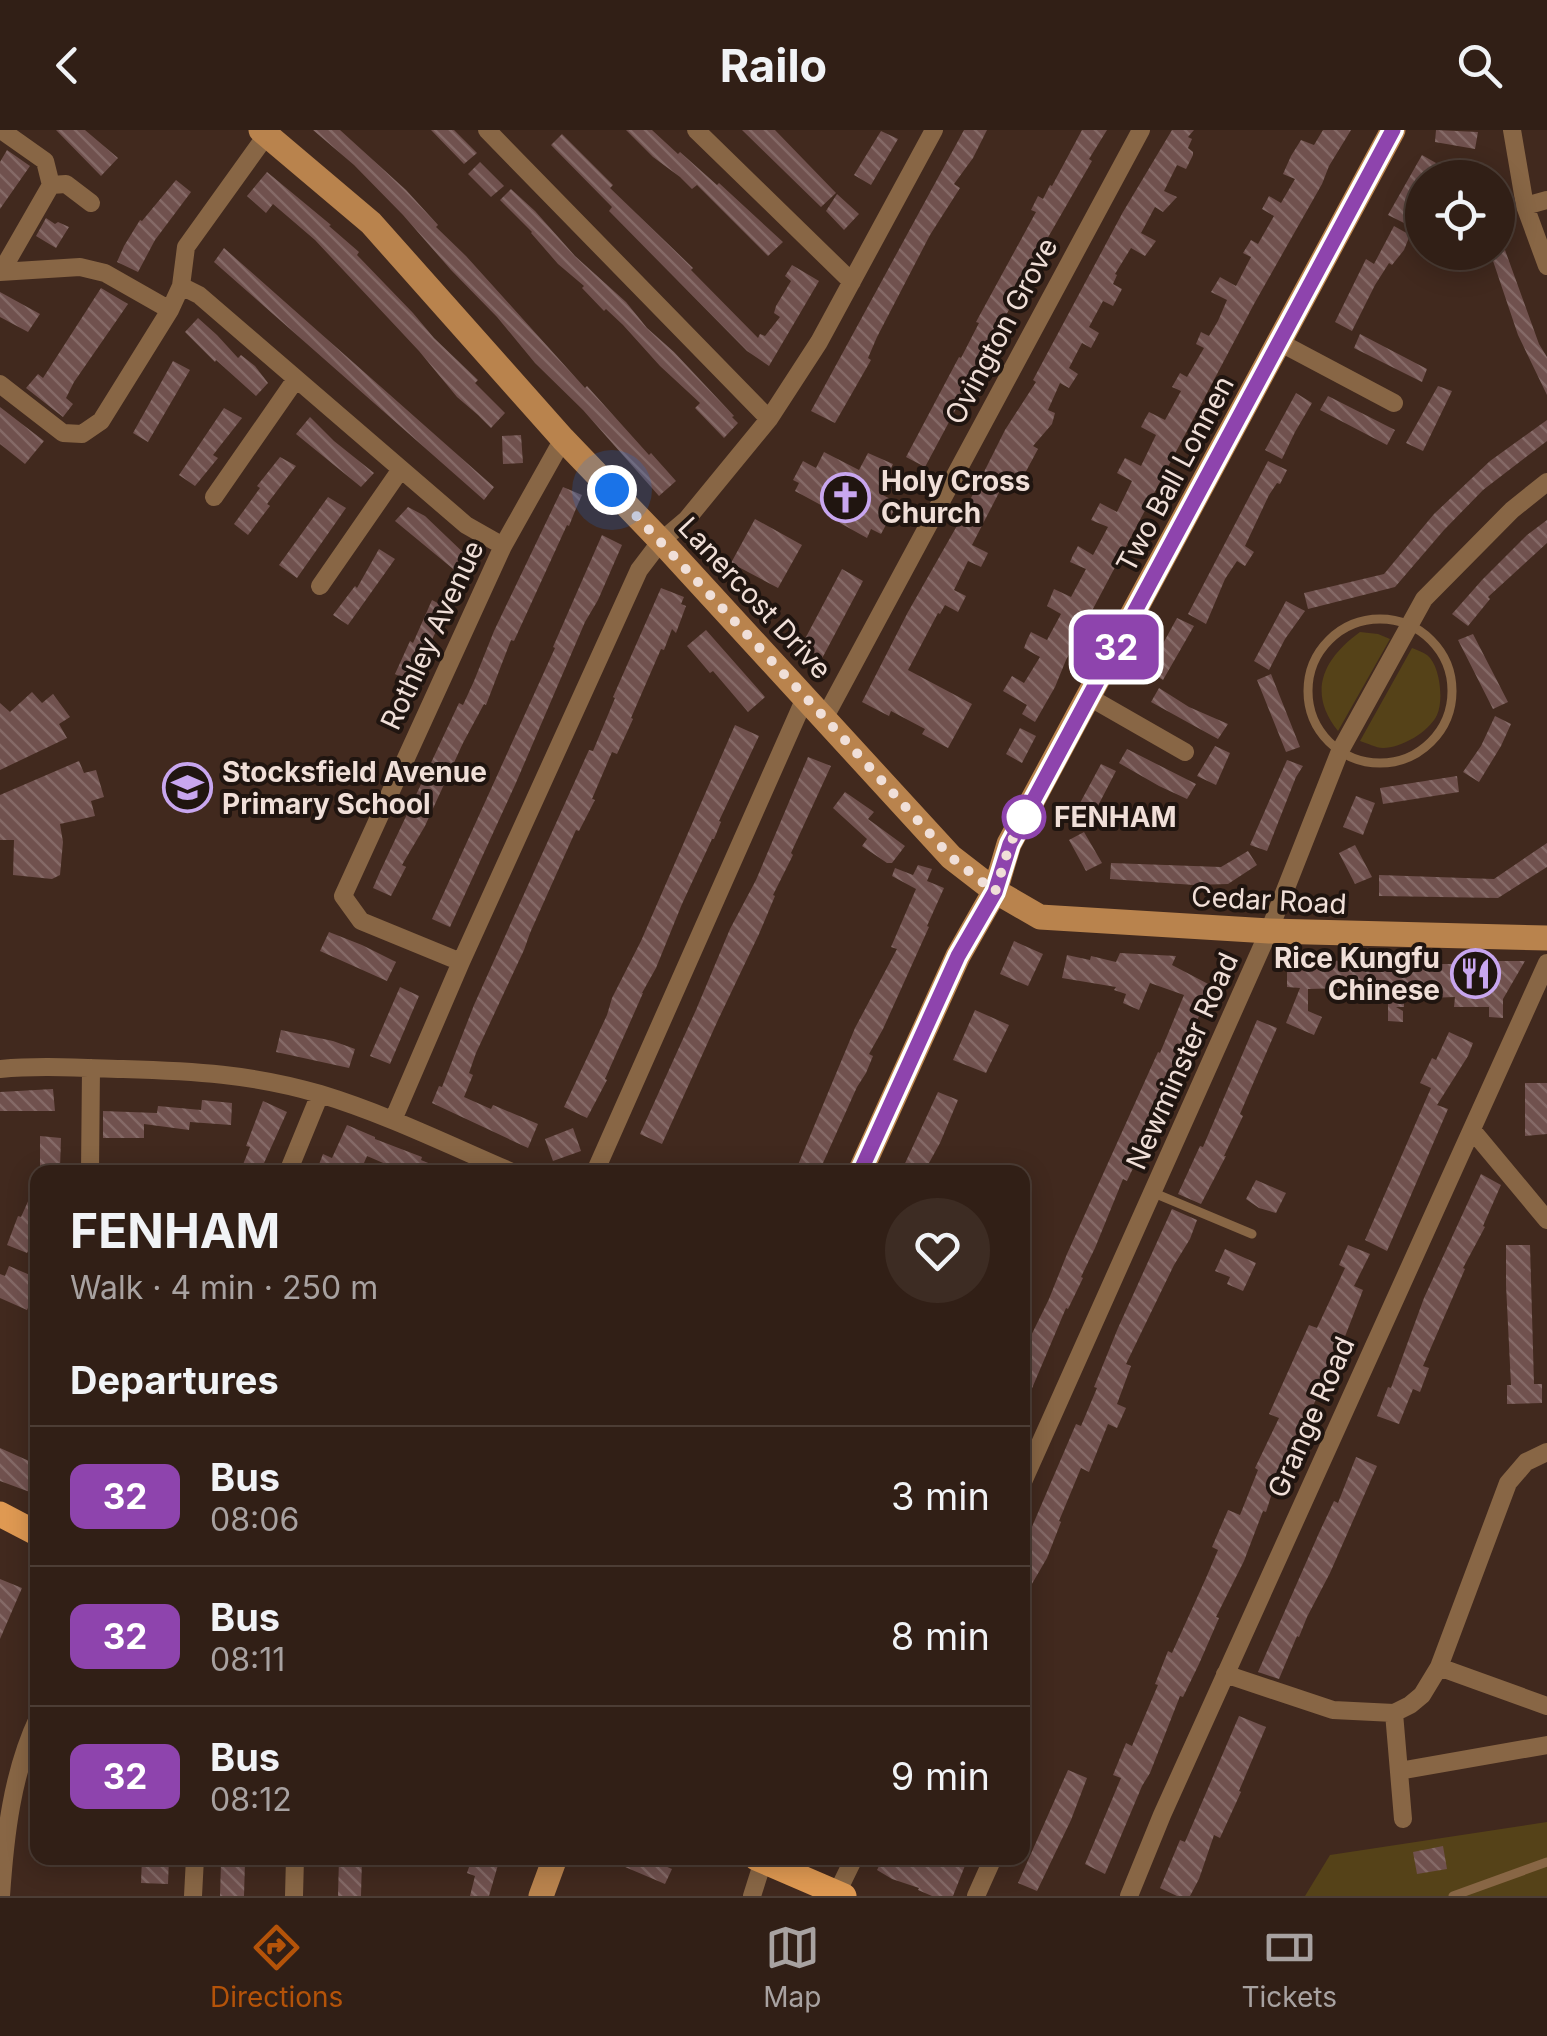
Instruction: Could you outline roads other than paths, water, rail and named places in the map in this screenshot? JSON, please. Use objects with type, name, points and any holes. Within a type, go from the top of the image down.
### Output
[{"type":"main road","points":[[0,1514],[30,1530]]},
{"type":"main road","points":[[0,1532],[30,1542]]},
{"type":"main road","points":[[772,1865],[840,1895]]},
{"type":"street","points":[[0,130],[45,161],[51,185],[0,272]]},
{"type":"street","points":[[486,130],[769,418]]},
{"type":"street","points":[[696,130],[852,282]]},
{"type":"street","name":"Ovington Grove","points":[[824,717],[1141,130]]},
{"type":"street","name":"Two Ball Lonnen","points":[[863,1165],[958,956],[995,892],[1010,844],[1392,130]]},
{"type":"street","points":[[1512,130],[1525,206],[1547,266]]},
{"type":"street","points":[[394,1120],[461,962],[639,570],[661,541],[687,519],[769,418],[820,342],[932,131]]},
{"type":"street","points":[[0,384],[62,434],[82,434],[101,420],[170,310],[181,286],[186,247],[266,132]]},
{"type":"street","name":"Lanercost Drive","points":[[266,132],[371,223],[563,439],[951,857],[995,892]]},
{"type":"street","points":[[51,185],[66,184],[91,203]]},
{"type":"street","points":[[1525,206],[1547,200]]},
{"type":"street","points":[[0,272],[80,267],[106,273],[170,310]]},
{"type":"street","points":[[181,286],[199,295],[466,525],[503,546]]},
{"type":"street","points":[[1279,342],[1394,403]]},
{"type":"street","points":[[214,498],[296,379]]},
{"type":"street","name":"Rothley Avenue","points":[[461,962],[361,921],[343,896],[503,546],[563,439]]},
{"type":"street","points":[[320,586],[402,469]]},
{"type":"street","name":"Newminster Road","points":[[1030,1466],[1269,931],[1340,751],[1424,599],[1512,510],[1547,482]]},
{"type":"street","points":[[1089,697],[1185,752]]},
{"type":"street","points":[[598,1165],[805,698]]},
{"type":"street","name":"Cedar Road","points":[[995,892],[1040,918],[1269,931],[1547,938]]},
{"type":"street","name":"Grange Road","points":[[1129,1896],[1225,1674],[1547,963]]},
{"type":"street","points":[[0,1069],[91,1068],[247,1076],[320,1094],[394,1120],[496,1165]]},
{"type":"street","points":[[90,1165],[91,1068]]},
{"type":"street","points":[[291,1165],[320,1094]]},
{"type":"street","points":[[1472,1130],[1547,1220]]},
{"type":"street","points":[[1225,1674],[1333,1710],[1394,1712],[1422,1695],[1439,1667],[1508,1483],[1526,1462],[1547,1452]]},
{"type":"street","points":[[1439,1667],[1547,1706]]},
{"type":"street","points":[[1394,1712],[1403,1819]]},
{"type":"street","points":[[1,1896],[17,1769],[30,1737]]},
{"type":"street","points":[[1399,1771],[1547,1746]]},
{"type":"street","points":[[193,1896],[195,1865]]},
{"type":"street","points":[[294,1896],[296,1865]]},
{"type":"street","points":[[541,1896],[552,1865]]},
{"type":"street","points":[[752,1896],[758,1865]]},
{"type":"street","points":[[840,1895],[851,1865]]},
{"type":"street","points":[[976,1896],[990,1865]]},
{"type":"lane","points":[[1387,618],[1410,624],[1430,638],[1445,657],[1452,679],[1452,703],[1444,726],[1429,745],[1409,758],[1386,763],[1362,761],[1340,751],[1322,735],[1312,714],[1308,690],[1312,666],[1341,629],[1363,620],[1387,618]]},
{"type":"lane","points":[[1154,1192],[1252,1234]]},
{"type":"lane","points":[[1453,1896],[1547,1862]]},
{"type":"place","name":"Holy Cross Church","points":[[846,497]]},
{"type":"place","name":"Stocksfield Avenue Primary School","points":[[187,788]]},
{"type":"place","name":"FENHAM","points":[[1024,817]]},
{"type":"place","name":"Rice Kungfu Chinese","points":[[1475,974]]}]
